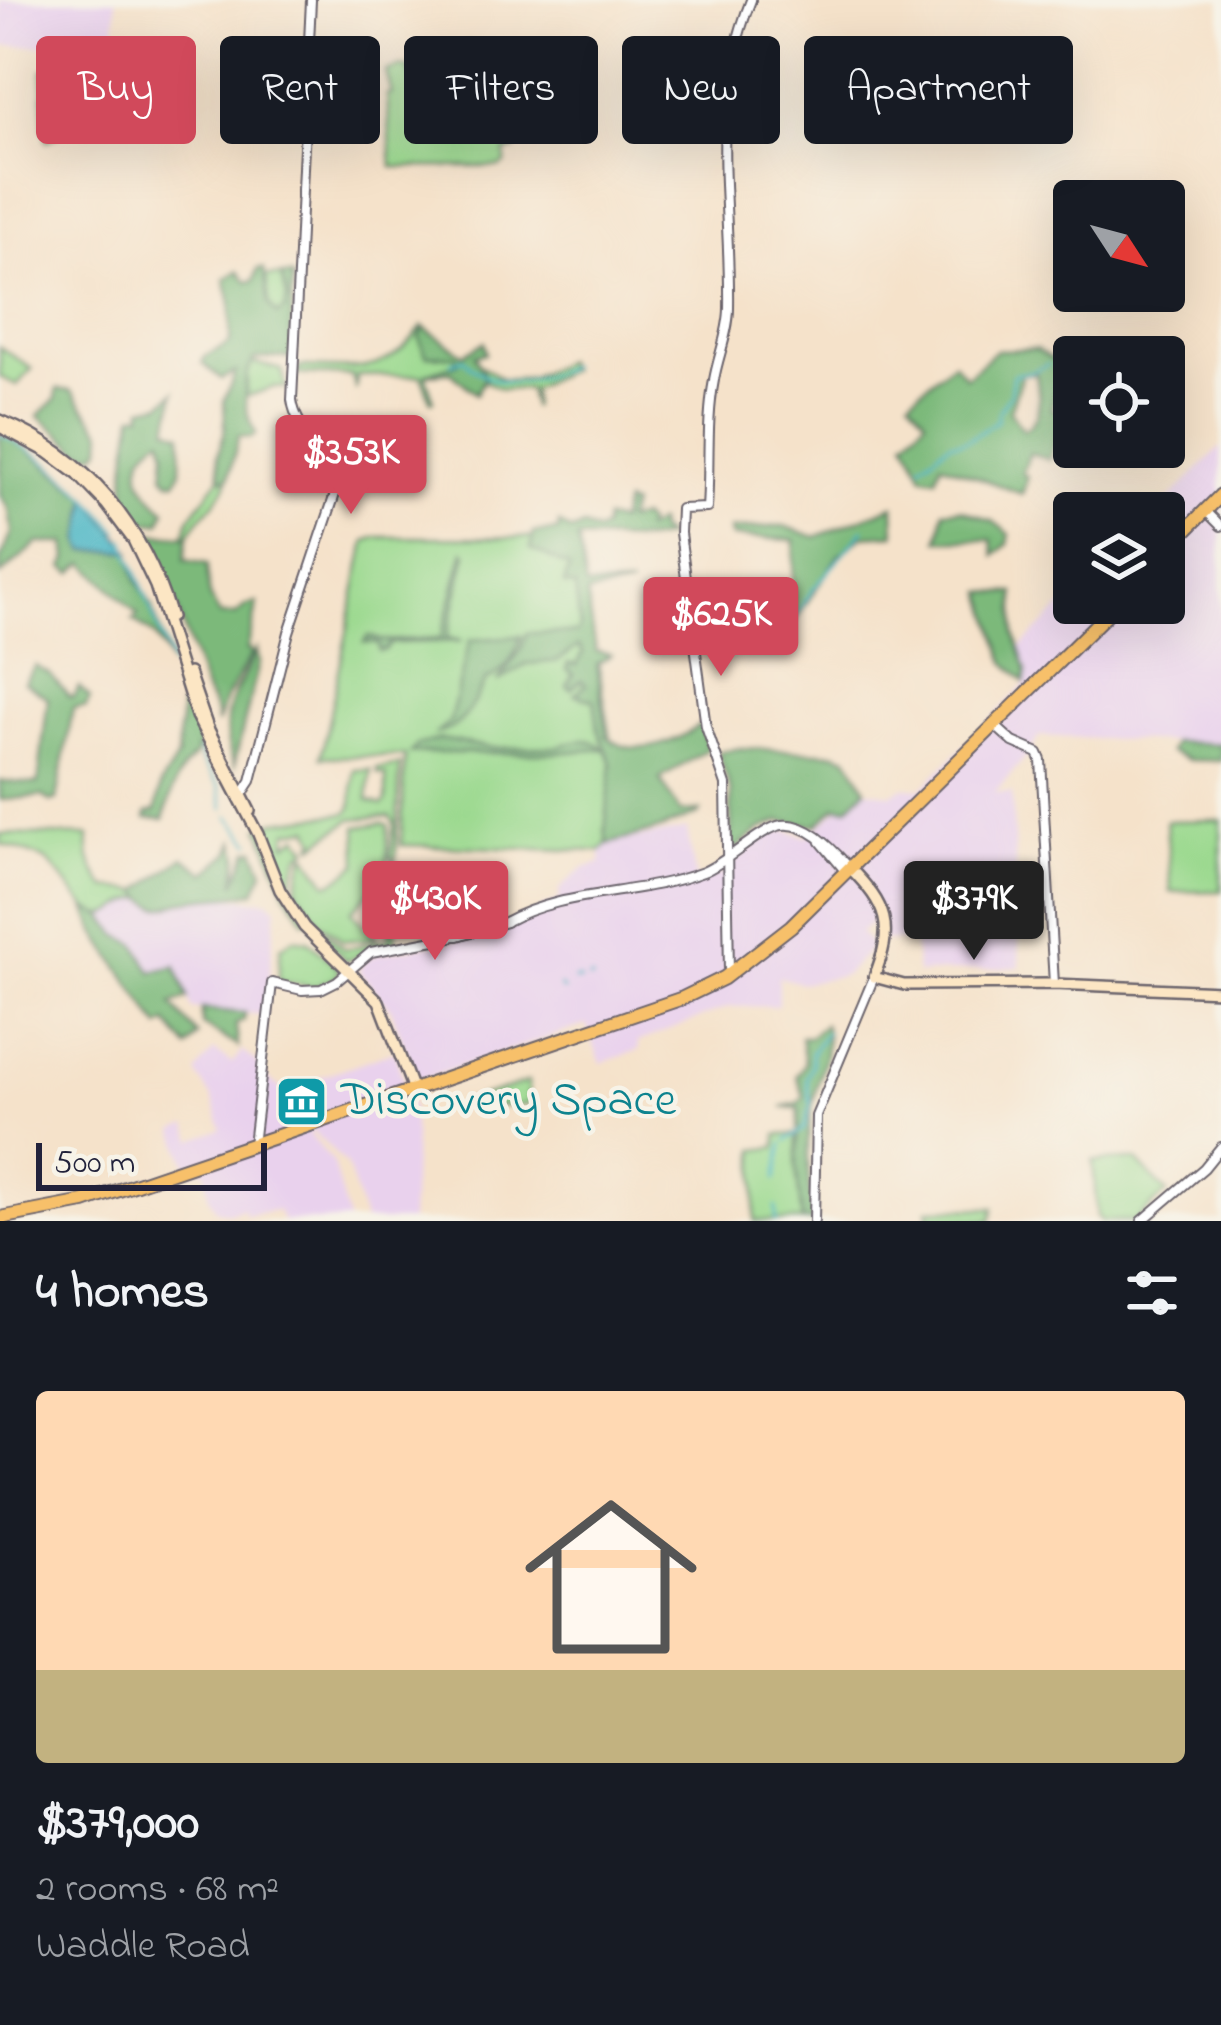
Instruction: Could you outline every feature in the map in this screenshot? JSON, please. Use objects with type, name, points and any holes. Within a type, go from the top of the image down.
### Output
[{"type":"main road","points":[[0,424],[72,461],[132,528],[156,572],[200,707],[292,911],[382,1005],[413,1090]]},
{"type":"main road","points":[[0,424],[69,468],[103,499],[127,531],[155,586],[196,716],[241,798]]},
{"type":"main road","points":[[1185,532],[1221,496]]},
{"type":"main road","points":[[0,1218],[75,1205],[707,987],[779,936],[1093,624]]},
{"type":"main road","points":[[848,870],[877,910],[883,957],[874,977],[904,986],[1054,984],[1218,992]]},
{"type":"street","points":[[241,798],[253,776],[289,632],[336,491],[332,469],[298,423],[292,396],[310,0]]},
{"type":"street","points":[[729,971],[726,785],[706,727],[683,567],[681,509],[707,508],[712,389],[728,324],[724,107],[730,61],[750,3]]},
{"type":"street","points":[[1206,511],[1221,526]]},
{"type":"street","points":[[994,725],[1013,742],[1038,753],[1054,984]]},
{"type":"street","points":[[234,778],[245,783],[253,776]]},
{"type":"street","points":[[253,1145],[272,983],[316,990],[337,981],[371,952],[461,935],[562,902],[712,868],[782,825],[805,830],[848,870]]},
{"type":"street","points":[[728,845],[732,851],[741,851]]},
{"type":"street","points":[[712,868],[722,868],[728,879]]},
{"type":"street","points":[[814,1221],[815,1116],[874,977]]},
{"type":"street","points":[[1142,1221],[1204,1168],[1221,1147]]},
{"type":"shaded area","points":[[0,0],[116,0],[115,36],[36,36],[36,46],[0,46]]},
{"type":"shaded area","points":[[1221,447],[1221,744],[1039,736],[995,793],[1012,793],[1020,967],[917,974],[914,940],[880,941],[879,924],[873,921],[860,933],[872,946],[845,975],[801,983],[778,977],[778,1006],[729,1007],[638,1042],[639,1050],[601,1063],[586,1025],[416,1078],[391,1009],[359,971],[365,960],[466,938],[543,913],[542,907],[559,901],[560,889],[583,868],[601,863],[601,851],[608,844],[687,829],[696,880],[732,872],[732,863],[772,833],[785,830],[808,837],[860,788],[891,794],[904,787],[922,788],[1026,684],[1019,649],[1053,616],[1053,624],[1185,624],[1185,492],[1177,492]]},
{"type":"shaded area","points":[[209,897],[269,900],[277,907],[265,1015],[192,1009],[176,966],[152,972],[141,950],[118,935],[105,916],[137,898],[163,908]]},
{"type":"shaded area","points":[[214,1050],[232,1063],[242,1051],[283,1090],[394,1051],[412,1107],[410,1221],[364,1221],[347,1166],[313,1131],[309,1133],[333,1163],[348,1221],[283,1221],[277,1210],[244,1215],[244,1208],[217,1210],[209,1197],[205,1169],[190,1173],[175,1130],[188,1125],[194,1140],[222,1129],[212,1098],[196,1073]]},
{"type":"green space","points":[[401,67],[404,144],[518,144],[505,152],[505,164],[392,167],[387,95],[392,94],[386,72]]},
{"type":"green space","points":[[258,269],[264,269],[269,304],[277,315],[285,310],[287,297],[281,276],[292,276],[291,357],[254,359],[245,396],[256,433],[251,438],[239,436],[225,479],[220,477],[218,454],[225,430],[224,401],[236,372],[221,379],[202,363],[230,343],[231,303],[225,279],[238,271],[248,282]]},
{"type":"green space","points":[[266,276],[281,276],[287,297],[285,311],[276,315],[269,304]]},
{"type":"green space","points":[[422,326],[503,380],[530,378],[564,361],[568,370],[532,389],[532,408],[528,389],[501,389],[464,371],[425,374],[431,401],[421,375],[357,376],[356,390],[352,376],[298,374],[299,367],[354,368],[382,362]]},
{"type":"green space","points":[[424,327],[463,354],[484,342],[486,353],[475,355],[485,377],[476,394],[451,372],[425,374],[458,363],[455,356],[426,355],[419,337]]},
{"type":"green space","points":[[0,347],[32,369],[17,385],[0,377]]},
{"type":"green space","points":[[1036,349],[1053,359],[1053,448],[1049,459],[1030,453],[1022,473],[1028,477],[1022,494],[941,463],[936,478],[923,476],[906,440],[926,419],[910,399],[953,362],[966,377],[996,350]],"holes":[[[1036,373],[1039,397],[1034,420],[1023,430],[1010,411],[1022,374]]]},
{"type":"green space","points":[[255,363],[282,370],[286,388],[274,387],[246,397],[248,367]]},
{"type":"green space","points":[[57,389],[72,391],[103,432],[102,447],[95,454],[81,451],[38,416],[56,399]]},
{"type":"green space","points":[[175,392],[168,428],[182,433],[181,472],[176,481],[164,475],[162,437],[144,455],[140,473],[148,492],[166,510],[160,523],[139,522],[126,485],[134,414],[143,414],[143,407],[162,403]]},
{"type":"green space","points":[[0,434],[23,446],[88,498],[81,541],[130,552],[136,579],[151,605],[172,666],[155,636],[133,620],[138,615],[85,563],[73,573],[64,567],[66,543],[38,543],[0,576],[0,561],[12,533],[9,510],[0,495]]},
{"type":"green space","points":[[220,477],[229,477],[221,493],[184,536],[190,518]]},
{"type":"green space","points":[[624,503],[631,506],[626,521],[640,518],[645,530],[657,523],[658,531],[668,537],[578,539],[586,587],[631,586],[587,594],[596,651],[611,655],[597,664],[607,736],[642,748],[668,742],[701,724],[708,749],[660,779],[680,812],[701,811],[699,814],[608,844],[605,830],[612,764],[598,729],[594,700],[575,694],[586,684],[581,680],[571,689],[567,686],[573,674],[566,669],[568,663],[577,665],[583,653],[579,646],[558,661],[527,664],[498,682],[527,633],[577,633],[580,627],[575,587],[564,585],[569,568],[531,549],[533,533],[558,531],[559,524],[571,531],[584,527],[596,532],[603,529],[605,519],[619,522]]},
{"type":"green space","points":[[894,505],[895,534],[862,536],[838,556],[790,628],[795,540],[731,537],[730,530],[784,526],[816,537]]},
{"type":"green space","points":[[961,509],[993,521],[1010,534],[1008,544],[995,556],[992,540],[939,540],[944,510]]},
{"type":"green space","points":[[143,533],[188,536],[185,560],[207,564],[209,596],[220,615],[236,615],[258,603],[247,650],[253,652],[217,724],[171,592]]},
{"type":"green space","points":[[377,537],[577,538],[613,751],[611,839],[601,851],[401,845],[405,756],[321,757],[366,541]]},
{"type":"green space","points":[[464,551],[447,638],[462,641],[391,643],[379,651],[378,643],[364,642],[368,636],[384,641],[441,638]]},
{"type":"green space","points":[[984,592],[1015,593],[1015,634],[1027,670],[1025,682],[1005,662]]},
{"type":"green space","points":[[521,636],[509,662],[486,680],[461,720],[437,733],[450,721],[470,640]]},
{"type":"green space","points":[[257,650],[259,663],[234,765],[227,718]]},
{"type":"green space","points":[[35,666],[51,675],[69,697],[79,687],[90,698],[86,707],[73,708],[57,800],[43,796],[0,800],[0,781],[38,784],[48,698],[24,682]]},
{"type":"green space","points":[[181,704],[187,704],[201,740],[179,776],[164,819],[146,818],[156,811],[161,784],[177,758]]},
{"type":"green space","points":[[441,739],[493,748],[559,747],[582,740],[604,749],[411,753],[417,745]]},
{"type":"green space","points":[[1173,742],[1221,744],[1221,761],[1189,760],[1169,752]]},
{"type":"green space","points":[[741,748],[837,753],[849,758],[866,789],[848,807],[836,807],[817,825],[780,821],[735,850],[731,792],[718,752]]},
{"type":"green space","points":[[400,765],[396,858],[390,858],[394,823],[390,816],[352,819],[312,847],[316,839],[310,828],[288,831],[287,844],[299,836],[308,849],[299,856],[291,883],[310,917],[305,921],[286,892],[260,827],[347,813],[352,807],[354,770],[371,770],[368,800],[382,805],[386,775],[378,774],[377,769]]},
{"type":"green space","points":[[1221,820],[1221,891],[1171,892],[1166,821]]},
{"type":"green space","points":[[388,825],[386,884],[377,885],[352,911],[376,938],[343,941],[320,922],[297,888],[305,856],[332,883],[358,864],[357,827]]},
{"type":"green space","points":[[0,834],[89,836],[92,864],[107,888],[139,891],[146,899],[107,915],[94,913],[46,861],[0,844]]},
{"type":"green space","points":[[235,841],[239,856],[235,884],[249,850],[255,849],[264,871],[255,891],[164,907],[139,891],[184,857],[206,873],[230,853]]},
{"type":"green space","points":[[393,861],[398,865],[395,941],[346,961],[313,927],[318,926],[345,949],[389,939]]},
{"type":"green space","points":[[86,908],[104,916],[118,935],[136,944],[152,972],[176,966],[188,998],[171,1004],[198,1035],[188,1048],[167,1023],[160,1027],[96,933]]},
{"type":"green space","points":[[294,938],[309,941],[339,969],[337,977],[314,987],[278,981],[281,947]]},
{"type":"green space","points":[[202,1009],[245,1013],[244,1020],[236,1024],[238,1046],[202,1025]]},
{"type":"green space","points":[[824,1024],[825,1055],[809,1135],[812,1221],[802,1221],[796,1167],[799,1108],[782,1107],[799,1103],[804,1096],[797,1076],[805,1063],[801,1037],[810,1037]]},
{"type":"green space","points":[[528,1082],[528,1105],[465,1107],[466,1101]]},
{"type":"green space","points":[[796,1134],[802,1221],[755,1221],[756,1150],[777,1147],[777,1135]]},
{"type":"green space","points":[[1136,1160],[1167,1193],[1135,1221],[1102,1221],[1097,1217],[1093,1161]]},
{"type":"green space","points":[[994,1208],[991,1221],[930,1221],[928,1209]]},
{"type":"water","points":[[88,498],[131,551],[85,551],[81,541]]},
{"type":"waterway","points":[[451,363],[464,359],[487,377],[514,382],[569,366]]},
{"type":"waterway","points":[[1032,372],[1048,364]]},
{"type":"waterway","points":[[999,411],[1010,394],[1013,375],[1030,372]]},
{"type":"waterway","points":[[921,465],[951,442],[975,436],[997,421],[998,414]]},
{"type":"waterway","points":[[0,434],[64,476],[118,531]]},
{"type":"waterway","points":[[770,656],[812,591],[864,529]]},
{"type":"waterway","points":[[124,539],[173,667]]},
{"type":"waterway","points":[[201,749],[201,760],[219,786],[224,808]]},
{"type":"waterway","points":[[229,816],[251,842]]},
{"type":"waterway","points":[[575,980],[580,980]]},
{"type":"waterway","points":[[560,987],[563,990]]},
{"type":"waterway","points":[[811,1105],[807,1078],[811,1053],[826,1032]]},
{"type":"waterway","points":[[787,1140],[804,1129],[810,1108]]},
{"type":"waterway","points":[[776,1179],[783,1144]]},
{"type":"waterway","points":[[776,1207],[776,1221]]},
{"type":"place","name":"Discovery Space","points":[[302,1102]]}]
